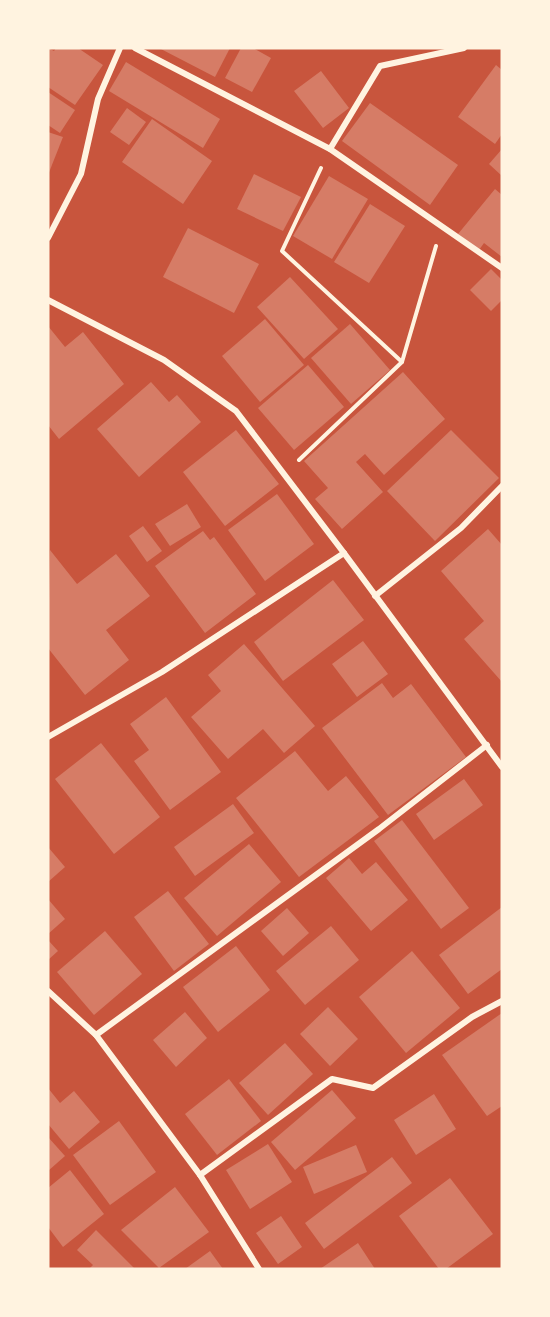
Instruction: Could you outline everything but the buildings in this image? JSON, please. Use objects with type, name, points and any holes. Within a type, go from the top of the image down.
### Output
[{"type":"street","points":[[48,238],[81,174],[98,99],[120,48]]},
{"type":"street","points":[[135,48],[330,149],[502,267]]},
{"type":"street","points":[[330,149],[380,66],[464,48]]},
{"type":"street","points":[[48,300],[164,360],[236,411],[502,767]]},
{"type":"street","points":[[375,596],[461,528],[502,486]]},
{"type":"street","points":[[48,737],[162,672],[344,553]]},
{"type":"street","points":[[96,1035],[379,830],[487,745]]},
{"type":"street","points":[[48,991],[96,1035],[200,1175],[258,1269]]},
{"type":"street","points":[[200,1175],[332,1079],[373,1088],[472,1017],[502,1001]]},
{"type":"path","points":[[330,149],[282,251],[402,362]]},
{"type":"path","points":[[284,475],[402,362],[442,224]]}]
